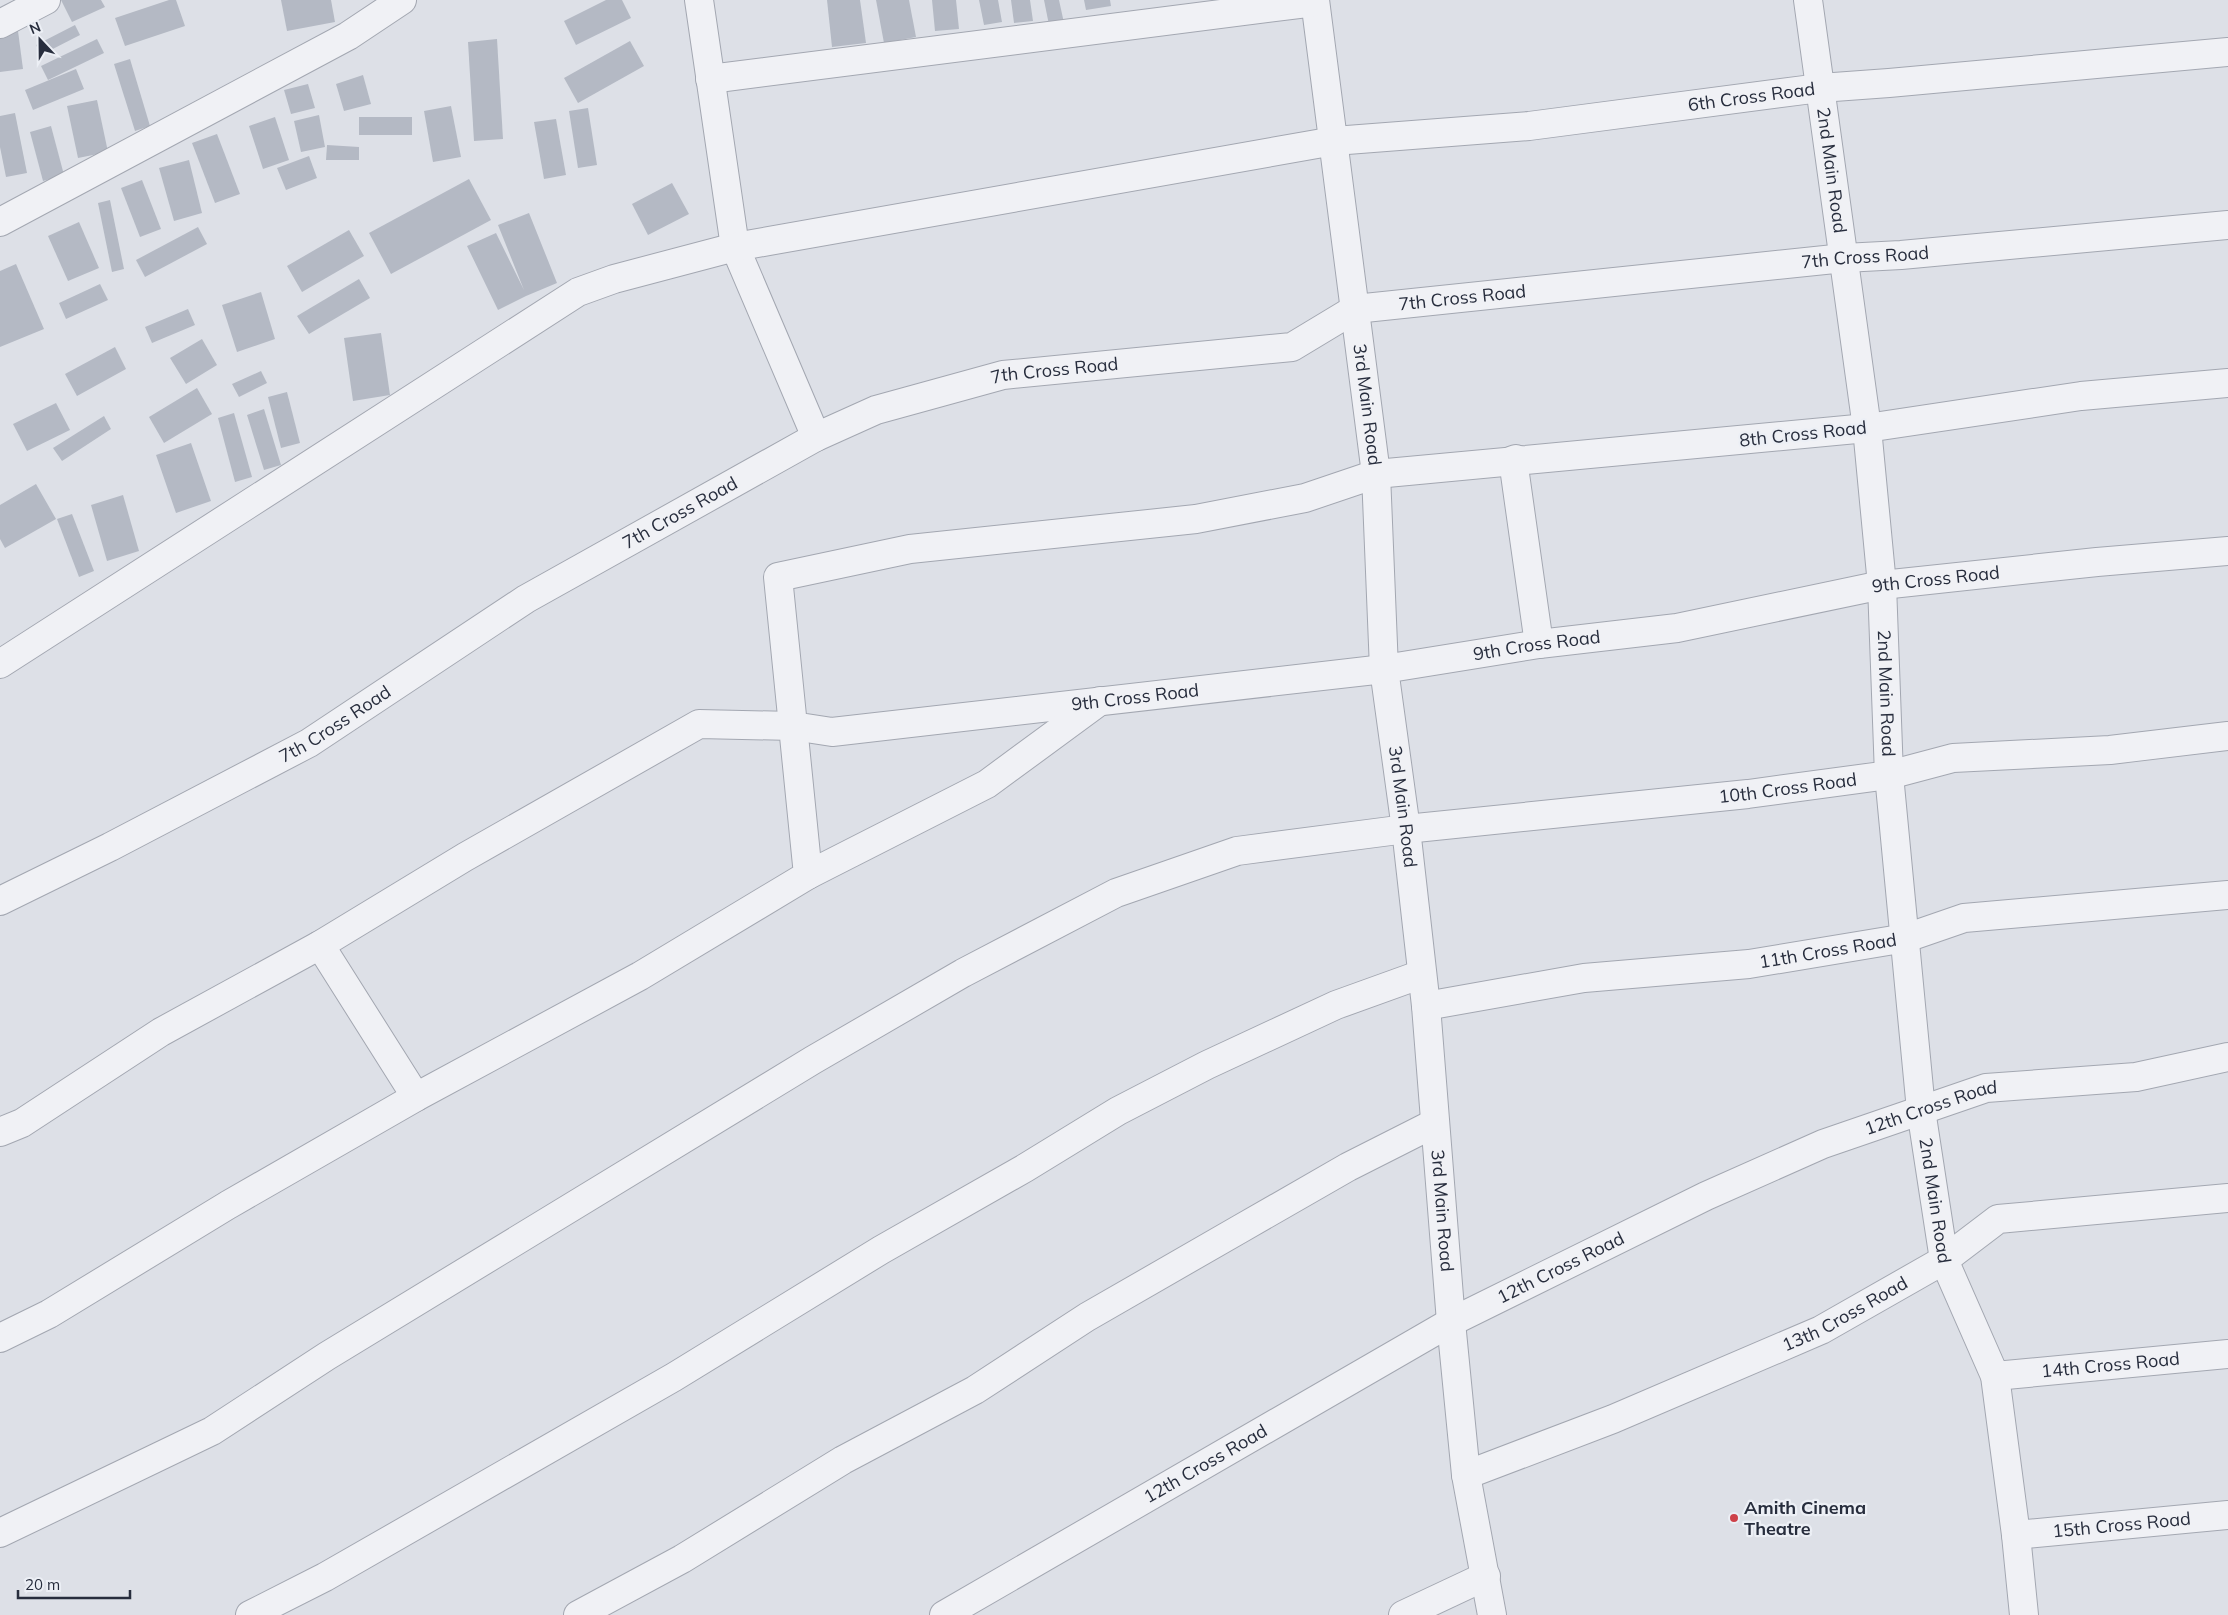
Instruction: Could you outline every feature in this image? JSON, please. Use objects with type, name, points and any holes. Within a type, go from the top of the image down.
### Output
[{"type":"street","points":[[0,24],[46,0]]},
{"type":"street","points":[[0,222],[348,36],[402,0]]},
{"type":"street","points":[[698,0],[734,247],[816,437]]},
{"type":"street","name":"2nd Main Road","points":[[1808,0],[1868,428],[1882,585],[1890,775],[1921,1110],[1944,1260],[1995,1376],[2016,1535],[2017,1613]]},
{"type":"street","points":[[710,79],[1315,1]]},
{"type":"street","name":"3rd Main Road","points":[[1315,1],[1376,474],[1384,669],[1406,828],[1426,1006],[1451,1322],[1466,1474],[1492,1615]]},
{"type":"street","name":"6th Cross Road","points":[[0,664],[578,292],[614,279],[734,247],[1334,142],[1529,126],[1820,88],[2228,52]]},
{"type":"street","name":"7th Cross Road","points":[[0,901],[110,847],[309,743],[526,599],[816,437],[876,410],[1002,375],[1292,347],[1355,309],[1844,258],[1901,256],[2228,225]]},
{"type":"street","name":"8th Cross Road","points":[[1376,474],[1868,428],[2080,396],[2228,383]]},
{"type":"street","points":[[1514,460],[1539,644]]},
{"type":"street","points":[[808,875],[778,577],[910,549],[1196,519],[1305,498],[1376,474]]},
{"type":"street","name":"9th Cross Road","points":[[0,1132],[22,1122],[161,1032],[320,945],[465,857],[699,724],[793,726],[832,732],[1384,669],[1539,644],[1677,628],[1882,585],[2097,562],[2228,551]]},
{"type":"street","points":[[0,1338],[49,1314],[228,1205],[416,1096],[640,976],[808,875],[988,784],[1100,700]]},
{"type":"street","name":"10th Cross Road","points":[[0,1532],[212,1430],[327,1356],[813,1060],[963,973],[1116,893],[1236,851],[1406,828],[1748,794],[1890,775],[1952,758],[2110,750],[2228,736]]},
{"type":"street","name":"11th Cross Road","points":[[1426,1006],[1584,978],[1749,964],[1906,938],[1964,918],[2228,895]]},
{"type":"street","points":[[320,945],[416,1096]]},
{"type":"street","points":[[250,1615],[324,1577],[674,1376],[881,1250],[1025,1168],[1118,1111],[1207,1065],[1336,1004],[1422,974]]},
{"type":"street","name":"12th Cross Road","points":[[944,1615],[1451,1322],[1706,1196],[1823,1144],[1986,1088],[2136,1076],[2228,1057]]},
{"type":"street","points":[[578,1615],[682,1559],[843,1460],[974,1390],[1087,1317],[1198,1253],[1348,1167],[1435,1123]]},
{"type":"street","name":"13th Cross Road","points":[[1466,1474],[1613,1419],[1821,1330],[1944,1260],[1998,1219],[2228,1198]]},
{"type":"street","name":"14th Cross Road","points":[[1995,1376],[2228,1354]]},
{"type":"street","name":"15th Cross Road","points":[[2016,1535],[2228,1515]]},
{"type":"street","points":[[1403,1615],[1486,1576]]},
{"type":"building","points":[[61,0],[101,0],[105,7],[72,22]]},
{"type":"building","points":[[169,0],[176,0],[185,26],[125,46],[115,18]]},
{"type":"building","points":[[281,0],[331,0],[335,22],[287,31]]},
{"type":"building","points":[[606,0],[622,0],[631,18],[576,45],[564,21]]},
{"type":"building","points":[[827,0],[860,0],[866,43],[832,47]]},
{"type":"building","points":[[876,0],[909,0],[916,37],[884,43]]},
{"type":"building","points":[[932,0],[956,0],[959,29],[935,31]]},
{"type":"building","points":[[979,0],[998,0],[1002,22],[984,25]]},
{"type":"building","points":[[1011,0],[1030,0],[1033,21],[1014,23]]},
{"type":"building","points":[[1044,0],[1059,0],[1064,23],[1049,25]]},
{"type":"building","points":[[1084,0],[1110,0],[1111,6],[1086,10]]},
{"type":"building","points":[[75,25],[80,35],[41,55],[36,45]]},
{"type":"building","points":[[18,31],[23,69],[0,72],[0,33]]},
{"type":"building","points":[[97,39],[104,53],[48,80],[41,66]]},
{"type":"building","points":[[497,39],[503,139],[474,141],[468,42]]},
{"type":"building","points":[[630,41],[644,66],[578,103],[564,78]]},
{"type":"building","points":[[130,59],[150,126],[135,131],[114,64]]},
{"type":"building","points":[[76,69],[84,89],[33,110],[25,90]]},
{"type":"building","points":[[363,75],[371,104],[344,111],[336,84]]},
{"type":"building","points":[[308,84],[315,108],[291,114],[284,90]]},
{"type":"building","points":[[97,100],[108,152],[78,158],[67,106]]},
{"type":"building","points":[[451,106],[461,157],[433,162],[424,111]]},
{"type":"building","points":[[588,108],[597,165],[578,168],[569,111]]},
{"type":"building","points":[[15,113],[27,173],[6,177],[0,147],[0,116]]},
{"type":"building","points":[[319,115],[325,147],[301,152],[294,121]]},
{"type":"building","points":[[275,117],[289,160],[263,169],[249,126]]},
{"type":"building","points":[[359,117],[412,117],[412,135],[359,135]]},
{"type":"building","points":[[556,119],[566,175],[544,179],[534,122]]},
{"type":"building","points":[[51,126],[64,175],[43,181],[30,132]]},
{"type":"building","points":[[217,134],[240,194],[215,203],[192,143]]},
{"type":"building","points":[[327,145],[359,147],[359,160],[326,160]]},
{"type":"building","points":[[309,156],[317,178],[286,190],[277,168]]},
{"type":"building","points":[[189,160],[202,213],[174,221],[159,168]]},
{"type":"building","points":[[469,179],[491,220],[391,274],[369,233]]},
{"type":"building","points":[[142,180],[161,229],[140,237],[121,188]]},
{"type":"building","points":[[672,183],[689,214],[648,235],[632,204]]},
{"type":"building","points":[[110,200],[124,269],[112,272],[98,203]]},
{"type":"building","points":[[529,213],[557,283],[498,310],[467,246],[496,233],[524,290],[498,225]]},
{"type":"building","points":[[79,222],[99,268],[68,281],[48,236]]},
{"type":"building","points":[[198,227],[207,244],[145,277],[136,260]]},
{"type":"building","points":[[349,230],[364,256],[302,292],[287,266]]},
{"type":"building","points":[[16,264],[44,329],[0,347],[0,271]]},
{"type":"building","points":[[359,279],[370,298],[309,334],[297,316]]},
{"type":"building","points":[[100,284],[108,300],[66,319],[59,303]]},
{"type":"building","points":[[261,292],[275,339],[237,352],[222,305]]},
{"type":"building","points":[[188,309],[195,325],[152,343],[145,327]]},
{"type":"building","points":[[381,333],[390,395],[353,401],[344,338]]},
{"type":"building","points":[[202,339],[217,365],[186,384],[170,358]]},
{"type":"building","points":[[115,347],[126,369],[77,396],[65,374]]},
{"type":"building","points":[[261,371],[267,383],[239,397],[232,384]]},
{"type":"building","points":[[197,388],[212,414],[164,443],[149,417]]},
{"type":"building","points":[[287,392],[300,443],[281,448],[268,397]]},
{"type":"building","points":[[56,403],[70,430],[27,451],[13,424]]},
{"type":"building","points":[[264,409],[281,465],[264,470],[247,415]]},
{"type":"building","points":[[234,413],[252,477],[235,482],[218,418]]},
{"type":"building","points":[[104,416],[111,429],[62,461],[53,448]]},
{"type":"building","points":[[191,443],[211,501],[176,513],[156,455]]},
{"type":"building","points":[[36,484],[56,519],[5,548],[0,539],[0,505]]},
{"type":"building","points":[[123,495],[139,551],[107,561],[91,505]]},
{"type":"building","points":[[72,514],[94,571],[79,577],[57,519]]},
{"type":"place","name":"Amith Cinema Theatre","points":[[1734,1518]]}]
